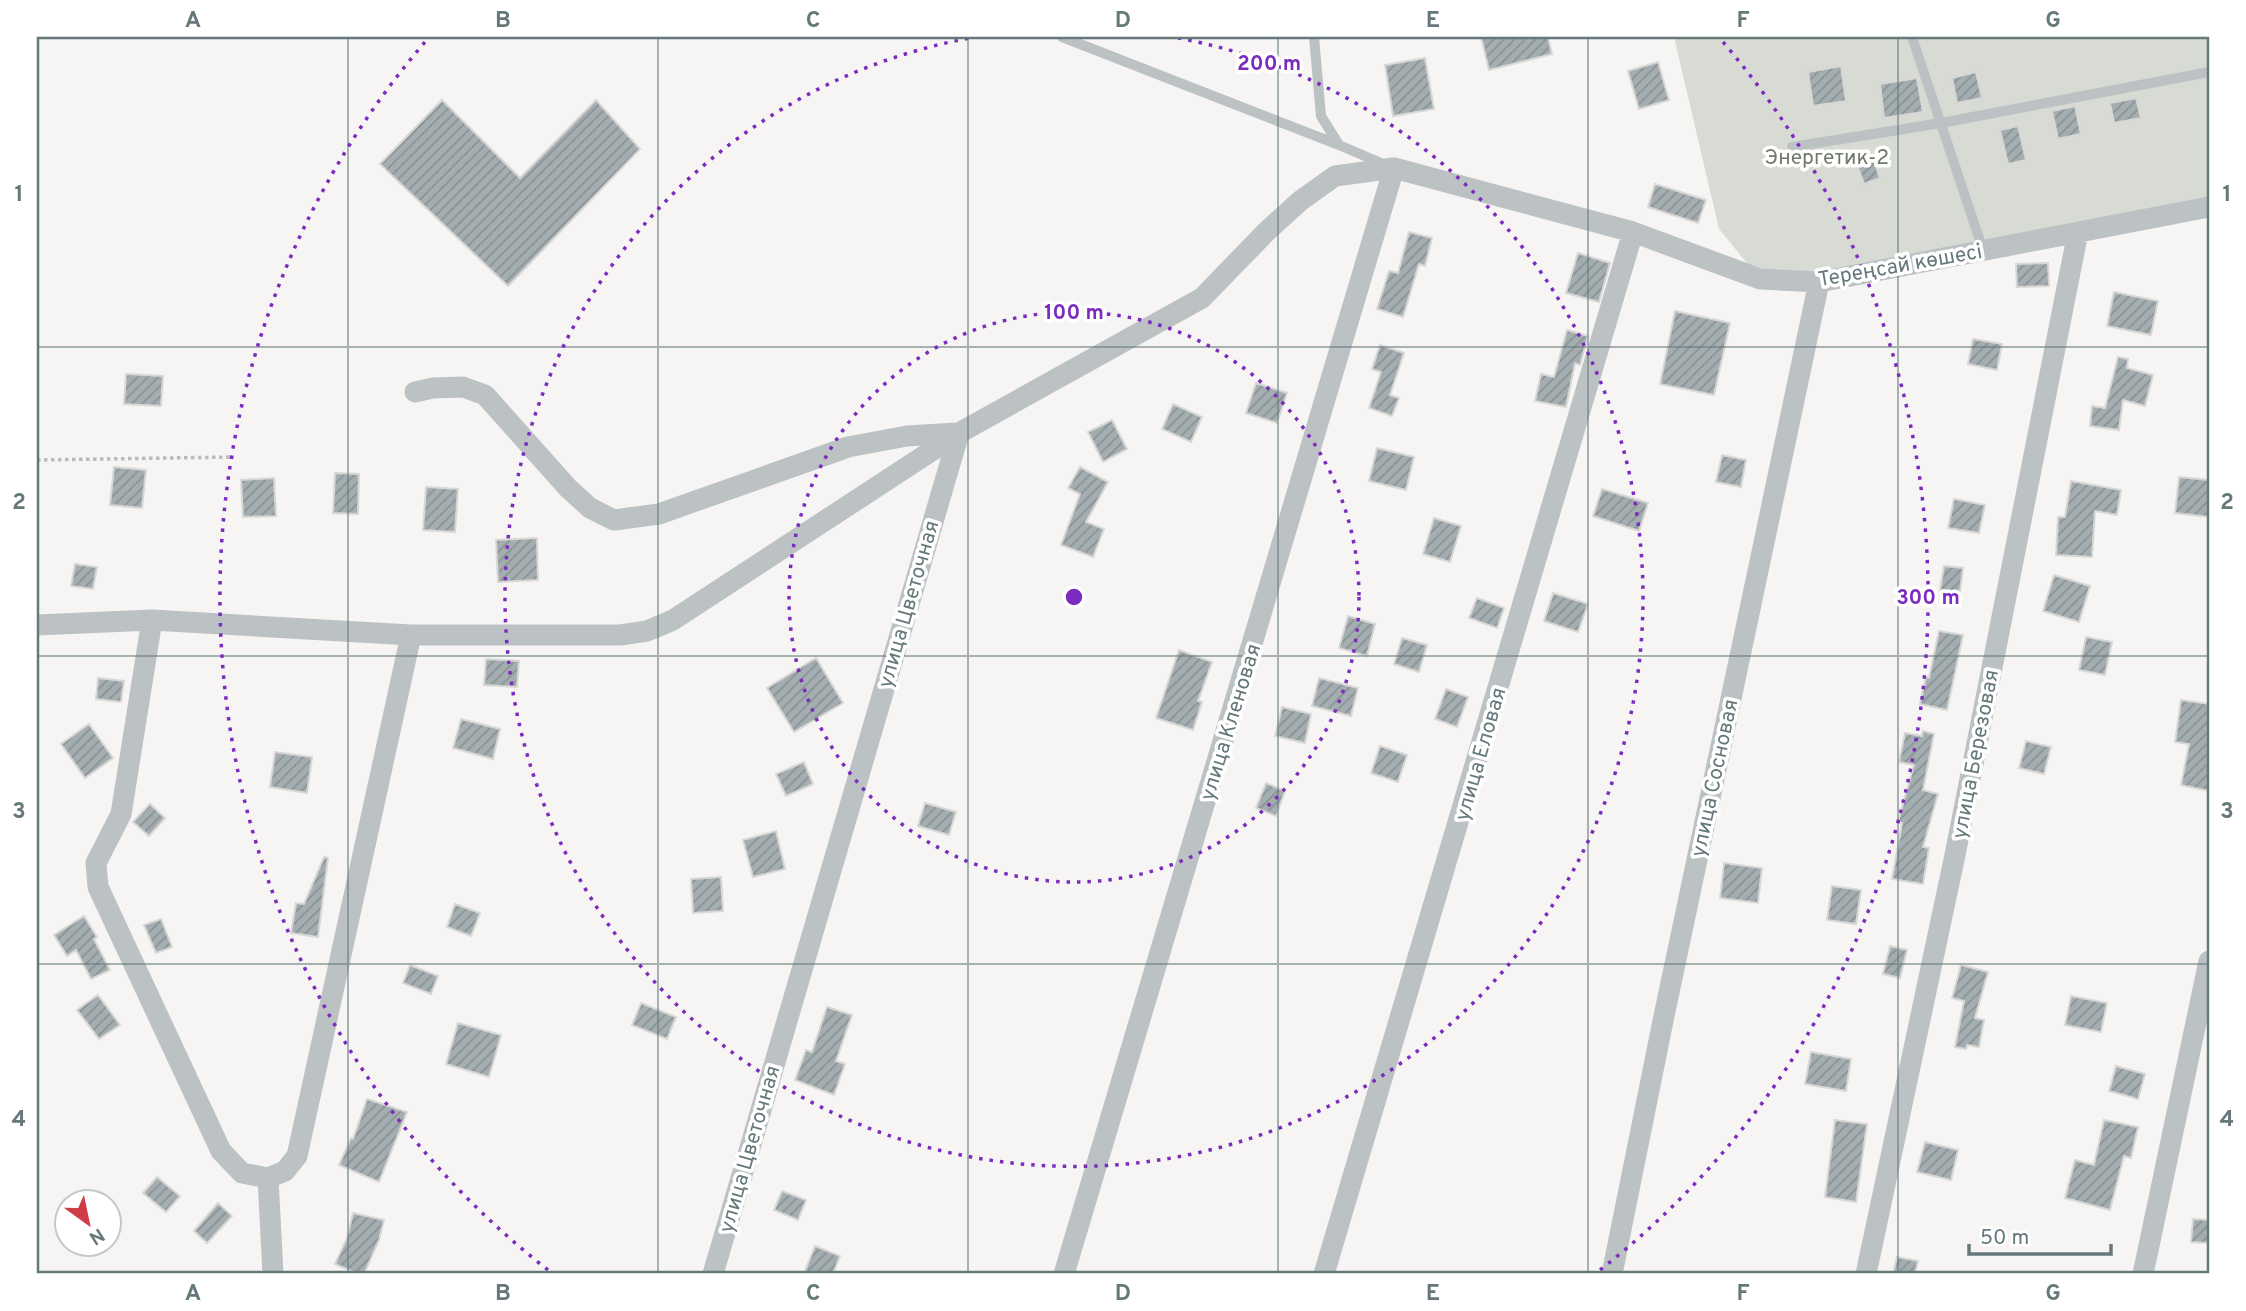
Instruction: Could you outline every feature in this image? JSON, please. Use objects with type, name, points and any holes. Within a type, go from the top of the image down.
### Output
[{"type":"street","name":"Тереңсай көшесі","points":[[1394,168],[1633,232],[1759,279],[1819,282],[2209,207]]},
{"type":"street","points":[[37,625],[152,620],[411,635],[620,635],[647,631],[673,620],[959,433],[1202,298],[1291,208],[1335,176],[1394,168]]},
{"type":"street","name":"улица Кленовая","points":[[1064,1274],[1394,168]]},
{"type":"street","name":"улица Еловая","points":[[1324,1274],[1633,232]]},
{"type":"street","name":"улица Березовая","points":[[1866,1274],[1955,855],[2078,232]]},
{"type":"street","name":"улица Сосновая","points":[[1612,1274],[1819,282]]},
{"type":"street","points":[[415,391],[463,387],[485,394],[568,488],[590,508],[614,520],[659,514],[848,447],[906,436],[959,433]]},
{"type":"street","name":"улица Цветочная","points":[[713,1274],[959,433]]},
{"type":"street","points":[[152,620],[121,814],[96,863],[98,887],[221,1151],[242,1173],[268,1178],[285,1171],[297,1156],[411,635]]},
{"type":"street","points":[[2143,1274],[2209,961]]},
{"type":"street","points":[[268,1178],[273,1274]]},
{"type":"lane","points":[[1062,37],[1394,168]]},
{"type":"lane","points":[[1314,37],[1321,117],[1339,145]]},
{"type":"lane","points":[[1912,37],[1983,250]]},
{"type":"lane","points":[[1792,147],[1941,123],[2209,72]]},
{"type":"path","points":[[37,460],[234,457]]},
{"type":"green space","name":"Энергетик-2","points":[[1674,37],[2209,37],[2209,207],[1819,282],[1760,279],[1719,229]]},
{"type":"building","points":[[1481,37],[1548,37],[1552,54],[1489,70]]},
{"type":"building","points":[[1425,58],[1434,109],[1393,116],[1385,65]]},
{"type":"building","points":[[1658,62],[1669,100],[1639,109],[1628,71]]},
{"type":"building","points":[[1841,66],[1846,101],[1813,106],[1808,72]]},
{"type":"building","points":[[1976,72],[1982,98],[1957,103],[1952,78]]},
{"type":"building","points":[[1917,78],[1923,112],[1884,118],[1880,84]]},
{"type":"building","points":[[2136,98],[2141,118],[2114,123],[2110,103]]},
{"type":"building","points":[[442,100],[520,178],[596,100],[640,149],[508,286],[380,164]]},
{"type":"building","points":[[2075,106],[2081,134],[2058,139],[2052,111]]},
{"type":"building","points":[[2018,126],[2026,160],[2008,164],[2000,130]]},
{"type":"building","points":[[1871,153],[1880,178],[1864,184],[1855,159]]},
{"type":"building","points":[[1655,184],[1706,200],[1698,223],[1648,207]]},
{"type":"building","points":[[1409,232],[1432,238],[1425,266],[1419,264],[1403,317],[1377,309],[1389,271],[1398,273]]},
{"type":"building","points":[[1578,253],[1610,263],[1599,302],[1566,293]]},
{"type":"building","points":[[2048,263],[2049,286],[2017,287],[2016,264]]},
{"type":"building","points":[[2114,292],[2158,301],[2151,335],[2107,326]]},
{"type":"building","points":[[1675,311],[1730,323],[1714,395],[1660,384]]},
{"type":"building","points":[[1567,330],[1588,336],[1580,365],[1575,363],[1566,407],[1535,401],[1541,374],[1554,377]]},
{"type":"building","points":[[1973,339],[2002,344],[1997,370],[1968,364]]},
{"type":"building","points":[[1380,345],[1404,353],[1390,395],[1399,398],[1392,416],[1369,408],[1381,372],[1372,369]]},
{"type":"building","points":[[2118,357],[2128,359],[2127,368],[2153,375],[2145,406],[2123,400],[2119,430],[2090,426],[2092,406],[2105,408]]},
{"type":"building","points":[[126,374],[163,376],[161,406],[124,404]]},
{"type":"building","points":[[1256,383],[1287,393],[1277,423],[1246,413]]},
{"type":"building","points":[[1173,404],[1202,417],[1191,442],[1162,429]]},
{"type":"building","points":[[1112,420],[1127,449],[1103,462],[1088,432]]},
{"type":"building","points":[[1377,448],[1414,457],[1406,490],[1369,481]]},
{"type":"building","points":[[1722,455],[1746,460],[1741,487],[1716,482]]},
{"type":"building","points":[[114,467],[146,470],[142,508],[110,505]]},
{"type":"building","points":[[1080,467],[1108,482],[1086,522],[1104,529],[1093,557],[1061,545],[1080,494],[1068,488]]},
{"type":"building","points":[[335,473],[359,474],[358,514],[333,513]]},
{"type":"building","points":[[2179,477],[2209,480],[2209,517],[2175,513]]},
{"type":"building","points":[[274,478],[276,516],[243,517],[241,480]]},
{"type":"building","points":[[2071,481],[2121,490],[2117,515],[2095,511],[2092,557],[2056,555],[2058,517],[2065,517]]},
{"type":"building","points":[[426,487],[458,489],[455,532],[423,530]]},
{"type":"building","points":[[1602,489],[1648,503],[1639,531],[1593,516]]},
{"type":"building","points":[[1954,499],[1985,505],[1979,533],[1948,528]]},
{"type":"building","points":[[1434,518],[1461,526],[1450,562],[1423,554]]},
{"type":"building","points":[[537,538],[538,580],[498,582],[496,540]]},
{"type":"building","points":[[75,564],[97,567],[93,589],[71,586]]},
{"type":"building","points":[[1944,566],[1963,568],[1960,592],[1940,590]]},
{"type":"building","points":[[2054,575],[2090,586],[2079,622],[2043,611]]},
{"type":"building","points":[[1553,593],[1588,604],[1578,632],[1544,621]]},
{"type":"building","points":[[1477,598],[1504,608],[1497,628],[1469,618]]},
{"type":"building","points":[[1348,616],[1375,624],[1367,656],[1339,648]]},
{"type":"building","points":[[1939,631],[1963,635],[1947,710],[1920,704],[1926,677],[1929,678]]},
{"type":"building","points":[[2086,637],[2112,642],[2105,675],[2079,670]]},
{"type":"building","points":[[1402,638],[1427,645],[1419,672],[1394,664]]},
{"type":"building","points":[[1179,650],[1212,662],[1198,701],[1202,702],[1193,730],[1156,718]]},
{"type":"building","points":[[816,658],[843,703],[794,732],[767,688]]},
{"type":"building","points":[[486,659],[519,661],[517,687],[484,685]]},
{"type":"building","points":[[98,678],[124,681],[121,702],[96,699]]},
{"type":"building","points":[[1319,678],[1358,688],[1351,716],[1312,706]]},
{"type":"building","points":[[1446,689],[1468,697],[1457,727],[1435,719]]},
{"type":"building","points":[[2181,700],[2209,704],[2209,791],[2181,785],[2189,744],[2175,742]]},
{"type":"building","points":[[1282,707],[1311,714],[1305,743],[1275,736]]},
{"type":"building","points":[[461,719],[500,729],[493,759],[453,748]]},
{"type":"building","points":[[89,724],[113,758],[85,778],[61,744]]},
{"type":"building","points":[[1923,731],[1934,734],[1923,790],[1938,794],[1923,847],[1929,848],[1923,884],[1892,879],[1902,823],[1898,822],[1914,765],[1899,762],[1905,733],[1922,736]]},
{"type":"building","points":[[2026,741],[2051,747],[2044,774],[2019,768]]},
{"type":"building","points":[[1380,746],[1407,755],[1398,782],[1371,773]]},
{"type":"building","points":[[275,752],[312,757],[307,793],[270,787]]},
{"type":"building","points":[[804,762],[813,784],[786,796],[776,774]]},
{"type":"building","points":[[1266,783],[1285,791],[1276,816],[1256,808]]},
{"type":"building","points":[[925,803],[956,812],[949,835],[918,826]]},
{"type":"building","points":[[150,804],[165,818],[149,836],[133,822]]},
{"type":"building","points":[[776,831],[785,869],[753,877],[743,840]]},
{"type":"building","points":[[324,857],[328,858],[318,937],[291,933],[296,903],[304,904]]},
{"type":"building","points":[[1724,863],[1762,868],[1758,903],[1720,898]]},
{"type":"building","points":[[721,877],[723,911],[693,913],[691,879]]},
{"type":"building","points":[[1832,886],[1861,890],[1856,924],[1827,920]]},
{"type":"building","points":[[455,904],[480,913],[471,936],[447,927]]},
{"type":"building","points":[[84,916],[97,937],[94,939],[110,970],[91,979],[76,950],[67,956],[54,935]]},
{"type":"building","points":[[161,919],[172,947],[156,953],[144,925]]},
{"type":"building","points":[[1890,946],[1907,950],[1900,978],[1883,974]]},
{"type":"building","points":[[410,965],[438,976],[431,994],[403,983]]},
{"type":"building","points":[[1961,965],[1988,972],[1975,1018],[1984,1020],[1979,1047],[1967,1045],[1966,1049],[1955,1047],[1964,1001],[1952,998]]},
{"type":"building","points":[[98,995],[120,1025],[99,1039],[77,1010]]},
{"type":"building","points":[[2071,996],[2107,1003],[2101,1032],[2065,1025]]},
{"type":"building","points":[[641,1003],[676,1017],[667,1039],[632,1025]]},
{"type":"building","points":[[827,1007],[852,1015],[836,1061],[845,1064],[834,1095],[795,1080],[806,1050],[812,1052]]},
{"type":"building","points":[[458,1023],[501,1035],[489,1077],[446,1064]]},
{"type":"building","points":[[1811,1052],[1851,1059],[1846,1091],[1805,1084]]},
{"type":"building","points":[[2116,1066],[2145,1074],[2138,1099],[2109,1091]]},
{"type":"building","points":[[367,1099],[407,1112],[379,1182],[339,1165],[351,1138],[353,1139]]},
{"type":"building","points":[[1835,1120],[1867,1124],[1856,1202],[1825,1197]]},
{"type":"building","points":[[2104,1120],[2138,1127],[2131,1158],[2124,1156],[2110,1210],[2065,1198],[2075,1160],[2094,1165]]},
{"type":"building","points":[[1925,1142],[1958,1150],[1951,1180],[1917,1172]]},
{"type":"building","points":[[157,1177],[180,1196],[166,1212],[143,1193]]},
{"type":"building","points":[[782,1191],[806,1200],[798,1220],[774,1210]]},
{"type":"building","points":[[218,1203],[232,1216],[207,1243],[194,1231]]},
{"type":"building","points":[[353,1213],[384,1220],[379,1240],[364,1274],[335,1264],[347,1238]]},
{"type":"building","points":[[2193,1219],[2209,1220],[2209,1243],[2191,1242]]},
{"type":"building","points":[[815,1246],[840,1256],[833,1274],[805,1271]]},
{"type":"building","points":[[1897,1257],[1918,1261],[1915,1274],[1893,1274]]}]
